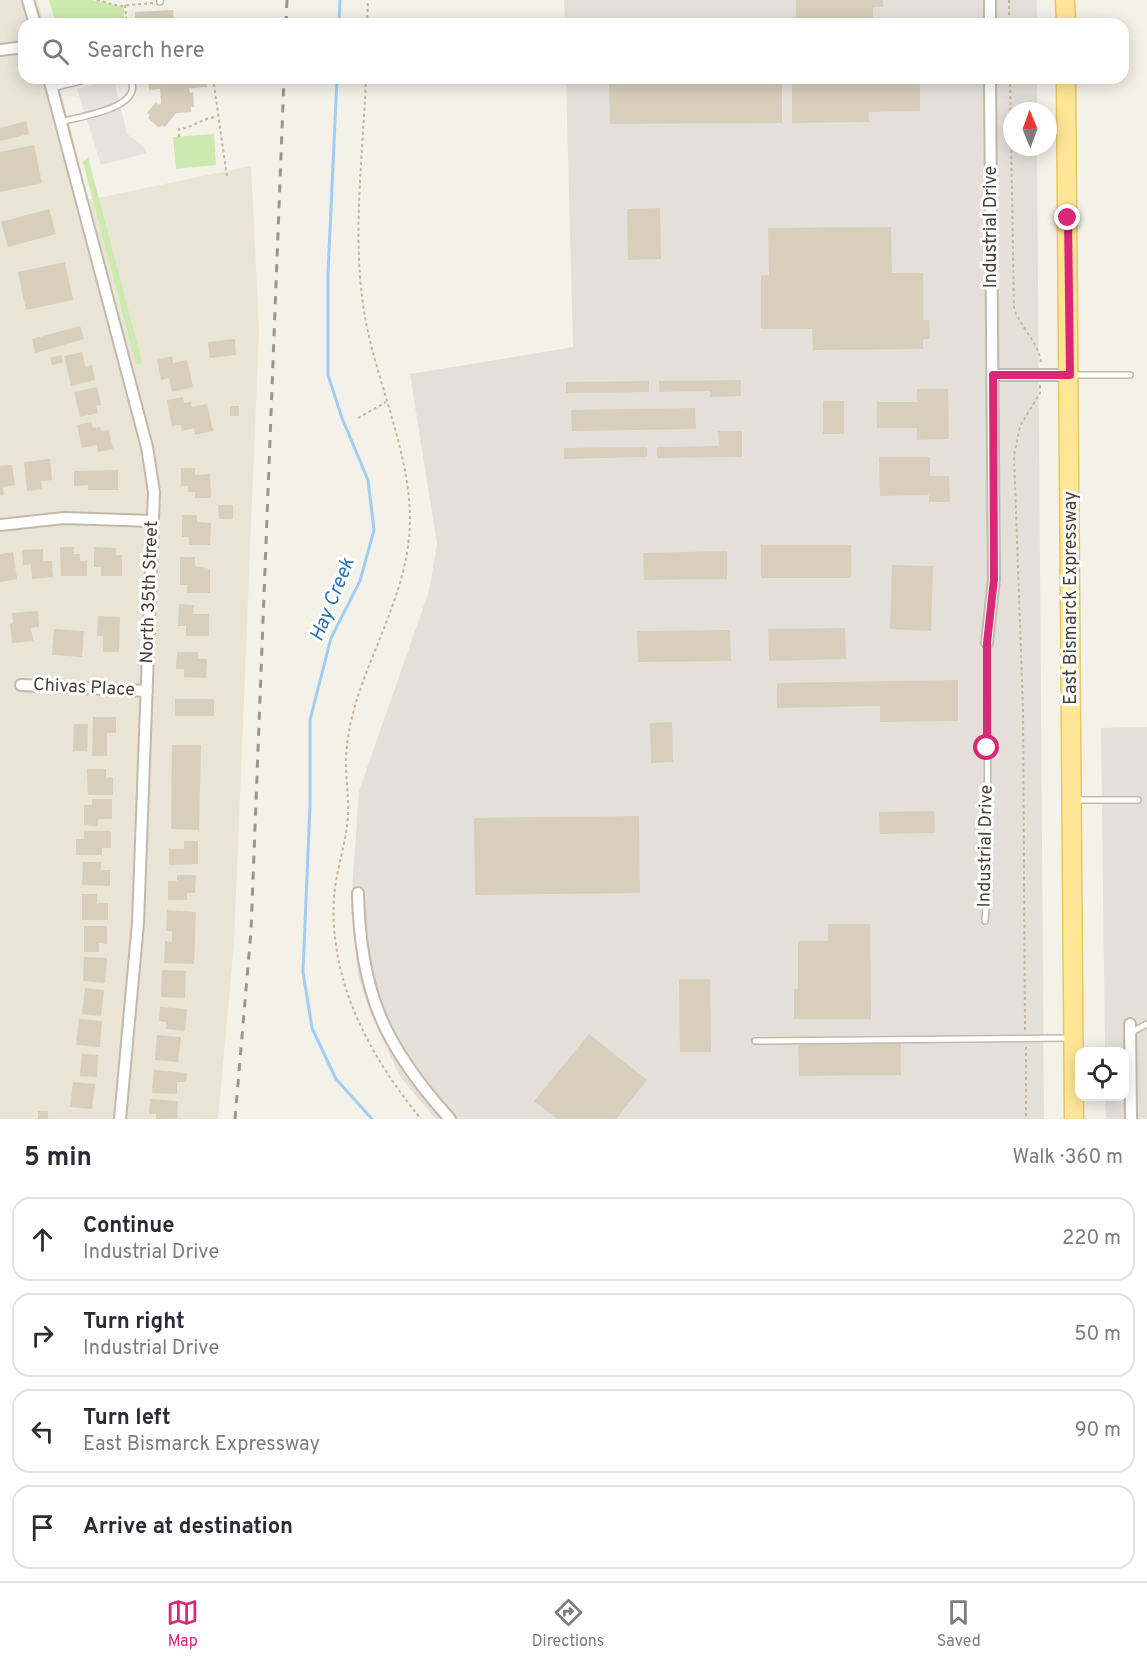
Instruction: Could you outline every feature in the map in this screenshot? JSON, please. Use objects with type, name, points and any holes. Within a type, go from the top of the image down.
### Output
[{"type":"main road","points":[[1065,0],[1066,18]]},
{"type":"main road","name":"East Bismarck Expressway","points":[[1066,84],[1074,1119]]},
{"type":"street","points":[[28,0],[33,18]]},
{"type":"street","points":[[990,0],[990,18]]},
{"type":"street","points":[[0,50],[18,47]]},
{"type":"street","name":"North 35th Street","points":[[50,84],[147,447],[153,482],[147,691],[135,959],[120,1119]]},
{"type":"street","name":"Industrial Drive","points":[[987,643],[994,579],[990,84]]},
{"type":"street","points":[[993,375],[1070,375]]},
{"type":"street","points":[[0,525],[63,518],[153,521]]},
{"type":"street","name":"Chivas Place","points":[[21,685],[147,691]]},
{"type":"street","points":[[358,893],[363,959],[378,1015],[393,1045],[413,1076],[450,1119]]},
{"type":"street","points":[[1130,1029],[1131,1119]]},
{"type":"lane","points":[[61,122],[123,104],[132,95],[132,84]]},
{"type":"lane","points":[[1070,375],[1130,375]]},
{"type":"lane","name":"Industrial Drive","points":[[985,921],[988,876],[987,643]]},
{"type":"lane","points":[[1072,800],[1138,800]]},
{"type":"lane","points":[[1130,1029],[1147,1024]]},
{"type":"lane","points":[[755,1041],[1074,1038]]},
{"type":"path","points":[[97,0],[125,5],[160,1]]},
{"type":"path","points":[[367,18],[368,0]]},
{"type":"path","points":[[1009,0],[1009,18]]},
{"type":"path","points":[[125,5],[126,18]]},
{"type":"path","points":[[214,84],[227,177]]},
{"type":"path","points":[[366,84],[360,273],[367,328],[406,483],[409,543],[400,590],[361,686],[350,726],[346,763],[348,815],[335,889],[335,928],[345,984],[362,1032],[389,1077],[421,1119]]},
{"type":"path","points":[[1010,84],[1014,308],[1017,318],[1041,353],[1040,393],[1017,435],[1014,456],[1023,708],[1026,1119]]},
{"type":"path","points":[[179,137],[179,129],[217,117]]},
{"type":"path","points":[[358,418],[386,402]]},
{"type":"shaded area","points":[[0,0],[38,0],[42,18],[18,18],[18,84],[59,84],[88,200],[251,166],[259,329],[234,943],[218,1119],[0,1119]]},
{"type":"shaded area","points":[[564,0],[1037,0],[1037,18],[565,18]]},
{"type":"shaded area","points":[[98,84],[115,84],[127,134],[143,146],[146,153],[101,165],[77,89]]},
{"type":"shaded area","points":[[566,84],[1037,84],[1037,102],[1003,102],[1003,156],[1037,156],[1044,1119],[436,1119],[401,1078],[370,1012],[358,976],[351,905],[359,791],[429,591],[437,544],[410,374],[573,347]]},
{"type":"shaded area","points":[[1147,727],[1147,1119],[1106,1119],[1105,1101],[1129,1101],[1129,1047],[1105,1047],[1101,728]]},
{"type":"green space","points":[[49,0],[92,0],[124,7],[124,18],[54,18]]},
{"type":"green space","points":[[214,134],[216,165],[176,169],[173,137]]},
{"type":"green space","points":[[88,157],[142,362],[139,364],[136,364],[83,162]]},
{"type":"building","points":[[796,0],[883,0],[883,7],[873,7],[873,18],[796,18]]},
{"type":"building","points":[[173,10],[174,18],[135,18],[135,12]]},
{"type":"building","points":[[148,84],[207,84],[207,87],[189,88],[190,93],[193,92],[194,107],[191,107],[191,112],[176,113],[165,127],[162,125],[159,128],[148,118],[150,115],[147,113],[156,102],[159,105],[161,103],[160,89],[149,90]]},
{"type":"building","points":[[609,84],[782,84],[782,123],[610,124]]},
{"type":"building","points":[[792,84],[920,84],[920,111],[869,112],[869,122],[792,123]]},
{"type":"building","points":[[26,121],[29,134],[0,141],[0,128]]},
{"type":"building","points":[[34,145],[42,183],[0,192],[0,152]]},
{"type":"building","points":[[660,208],[661,259],[628,260],[627,209]]},
{"type":"building","points":[[49,209],[56,234],[8,247],[1,222]]},
{"type":"building","points":[[891,227],[892,273],[923,273],[923,320],[929,320],[930,339],[923,339],[923,349],[813,350],[812,329],[761,329],[761,275],[769,275],[768,228]]},
{"type":"building","points":[[65,262],[73,300],[26,310],[18,272]]},
{"type":"building","points":[[80,326],[84,339],[35,353],[32,339]]},
{"type":"building","points":[[235,339],[236,355],[210,358],[208,342]]},
{"type":"building","points":[[82,352],[85,367],[92,365],[95,380],[71,386],[64,356]]},
{"type":"building","points":[[61,355],[63,362],[52,365],[50,358]]},
{"type":"building","points":[[172,356],[173,363],[187,360],[193,387],[172,392],[169,378],[161,380],[157,360]]},
{"type":"building","points":[[741,380],[741,396],[710,397],[710,391],[659,392],[659,381]]},
{"type":"building","points":[[649,381],[649,392],[566,393],[566,382]]},
{"type":"building","points":[[97,387],[101,405],[96,406],[98,413],[80,417],[74,392]]},
{"type":"building","points":[[917,389],[948,389],[949,439],[917,440],[917,428],[877,428],[877,402],[917,402]]},
{"type":"building","points":[[183,397],[184,403],[191,402],[192,407],[207,404],[213,431],[195,435],[194,428],[182,431],[181,425],[172,426],[167,400]]},
{"type":"building","points":[[823,401],[844,401],[844,434],[823,434]]},
{"type":"building","points":[[230,406],[239,406],[239,416],[230,416]]},
{"type":"building","points":[[695,408],[696,429],[572,431],[571,410]]},
{"type":"building","points":[[91,422],[93,428],[100,427],[101,431],[109,430],[113,449],[98,452],[97,445],[82,448],[77,425]]},
{"type":"building","points":[[718,431],[742,431],[742,457],[657,458],[657,447],[719,446]]},
{"type":"building","points":[[647,447],[647,457],[564,459],[564,448]]},
{"type":"building","points":[[879,457],[930,457],[930,476],[949,476],[950,502],[929,502],[929,495],[880,496]]},
{"type":"building","points":[[50,459],[52,480],[41,481],[42,489],[27,491],[24,462]]},
{"type":"building","points":[[12,465],[15,485],[3,487],[4,495],[0,496],[0,466]]},
{"type":"building","points":[[181,468],[195,468],[195,475],[210,474],[211,498],[195,498],[195,492],[188,492],[188,486],[181,486]]},
{"type":"building","points":[[118,470],[118,490],[88,490],[88,485],[74,486],[74,471]]},
{"type":"building","points":[[218,505],[233,505],[233,519],[219,519]]},
{"type":"building","points":[[182,515],[197,515],[197,522],[211,523],[210,545],[189,545],[189,537],[182,537]]},
{"type":"building","points":[[761,545],[851,545],[851,578],[761,578]]},
{"type":"building","points":[[60,547],[74,547],[74,554],[80,554],[80,561],[87,561],[87,576],[61,576]]},
{"type":"building","points":[[94,547],[116,548],[116,555],[122,555],[122,576],[101,576],[101,567],[94,567]]},
{"type":"building","points":[[43,549],[43,561],[52,561],[53,577],[32,579],[31,564],[23,565],[22,550]]},
{"type":"building","points":[[727,551],[727,579],[644,580],[643,553]]},
{"type":"building","points":[[13,552],[17,579],[0,582],[0,554]]},
{"type":"building","points":[[180,557],[195,557],[195,566],[210,569],[210,593],[187,593],[187,585],[180,585]]},
{"type":"building","points":[[892,565],[933,566],[931,631],[890,629]]},
{"type":"building","points":[[179,604],[194,605],[193,614],[209,614],[209,636],[186,636],[186,626],[178,626]]},
{"type":"building","points":[[38,611],[39,627],[31,628],[33,641],[12,643],[10,624],[13,623],[12,613]]},
{"type":"building","points":[[98,616],[120,617],[119,652],[103,652],[103,636],[97,636]]},
{"type":"building","points":[[845,628],[846,659],[769,661],[768,629]]},
{"type":"building","points":[[54,629],[84,631],[82,657],[52,655]]},
{"type":"building","points":[[730,630],[731,661],[638,662],[637,631]]},
{"type":"building","points":[[177,652],[198,652],[198,659],[207,659],[206,678],[184,677],[184,669],[176,669]]},
{"type":"building","points":[[958,680],[958,721],[880,722],[880,706],[777,708],[777,683]]},
{"type":"building","points":[[175,699],[214,699],[214,716],[175,716]]},
{"type":"building","points":[[93,717],[116,717],[116,733],[107,733],[107,756],[92,756]]},
{"type":"building","points":[[672,722],[673,762],[651,763],[650,723]]},
{"type":"building","points":[[74,724],[88,724],[87,751],[73,751]]},
{"type":"building","points":[[172,745],[201,745],[199,830],[171,829]]},
{"type":"building","points":[[87,769],[106,769],[106,778],[113,777],[113,795],[88,795]]},
{"type":"building","points":[[92,799],[112,799],[112,819],[98,819],[98,826],[84,825],[84,805],[92,805]]},
{"type":"building","points":[[934,811],[935,833],[880,834],[879,812]]},
{"type":"building","points":[[639,816],[640,893],[475,895],[474,818]]},
{"type":"building","points":[[84,831],[111,831],[111,848],[102,848],[102,855],[76,855],[76,839],[84,839]]},
{"type":"building","points":[[184,841],[198,841],[198,864],[169,865],[169,849],[184,849]]},
{"type":"building","points":[[83,862],[101,862],[101,870],[110,870],[110,886],[82,885]]},
{"type":"building","points":[[177,875],[196,875],[195,893],[187,893],[187,900],[168,900],[168,881],[177,881]]},
{"type":"building","points":[[82,894],[97,894],[97,903],[108,903],[108,920],[82,920]]},
{"type":"building","points":[[167,910],[196,912],[194,964],[164,963],[165,941],[172,942],[172,931],[166,931]]},
{"type":"building","points":[[828,924],[870,924],[871,1019],[794,1019],[794,989],[798,989],[798,941],[828,941]]},
{"type":"building","points":[[84,926],[107,926],[107,944],[99,943],[99,952],[84,952]]},
{"type":"building","points":[[84,957],[107,958],[105,983],[83,981]]},
{"type":"building","points":[[162,970],[186,971],[185,998],[161,997]]},
{"type":"building","points":[[679,979],[710,979],[711,1052],[680,1052]]},
{"type":"building","points":[[85,988],[104,990],[101,1016],[82,1014]]},
{"type":"building","points":[[160,1007],[187,1009],[185,1031],[166,1029],[166,1022],[159,1021]]},
{"type":"building","points":[[79,1019],[102,1021],[100,1047],[76,1045]]},
{"type":"building","points":[[589,1034],[647,1080],[616,1119],[557,1119],[534,1101]]},
{"type":"building","points":[[157,1035],[181,1037],[178,1062],[155,1060]]},
{"type":"building","points":[[901,1043],[901,1075],[799,1076],[798,1045]]},
{"type":"building","points":[[82,1054],[98,1055],[97,1077],[80,1076]]},
{"type":"building","points":[[154,1070],[187,1073],[186,1082],[177,1082],[177,1094],[152,1093]]},
{"type":"building","points":[[73,1082],[95,1084],[92,1109],[70,1107]]},
{"type":"building","points":[[150,1099],[178,1101],[177,1119],[156,1119],[156,1114],[149,1114]]},
{"type":"building","points":[[38,1111],[48,1111],[48,1119],[38,1119]]},
{"type":"waterway","name":"Hay Creek","points":[[339,18],[340,0]]},
{"type":"waterway","name":"Hay Creek","points":[[337,84],[328,274],[328,375],[342,418],[368,480],[374,530],[360,581],[331,638],[310,720],[310,805],[303,972],[312,1028],[336,1079],[372,1119]]},
{"type":"railway","points":[[286,18],[287,0]]},
{"type":"railway","points":[[235,1119],[251,931],[284,84]]},
{"type":"route","points":[[987,748],[987,643],[994,579],[993,375],[1070,375],[1068,218]]}]
